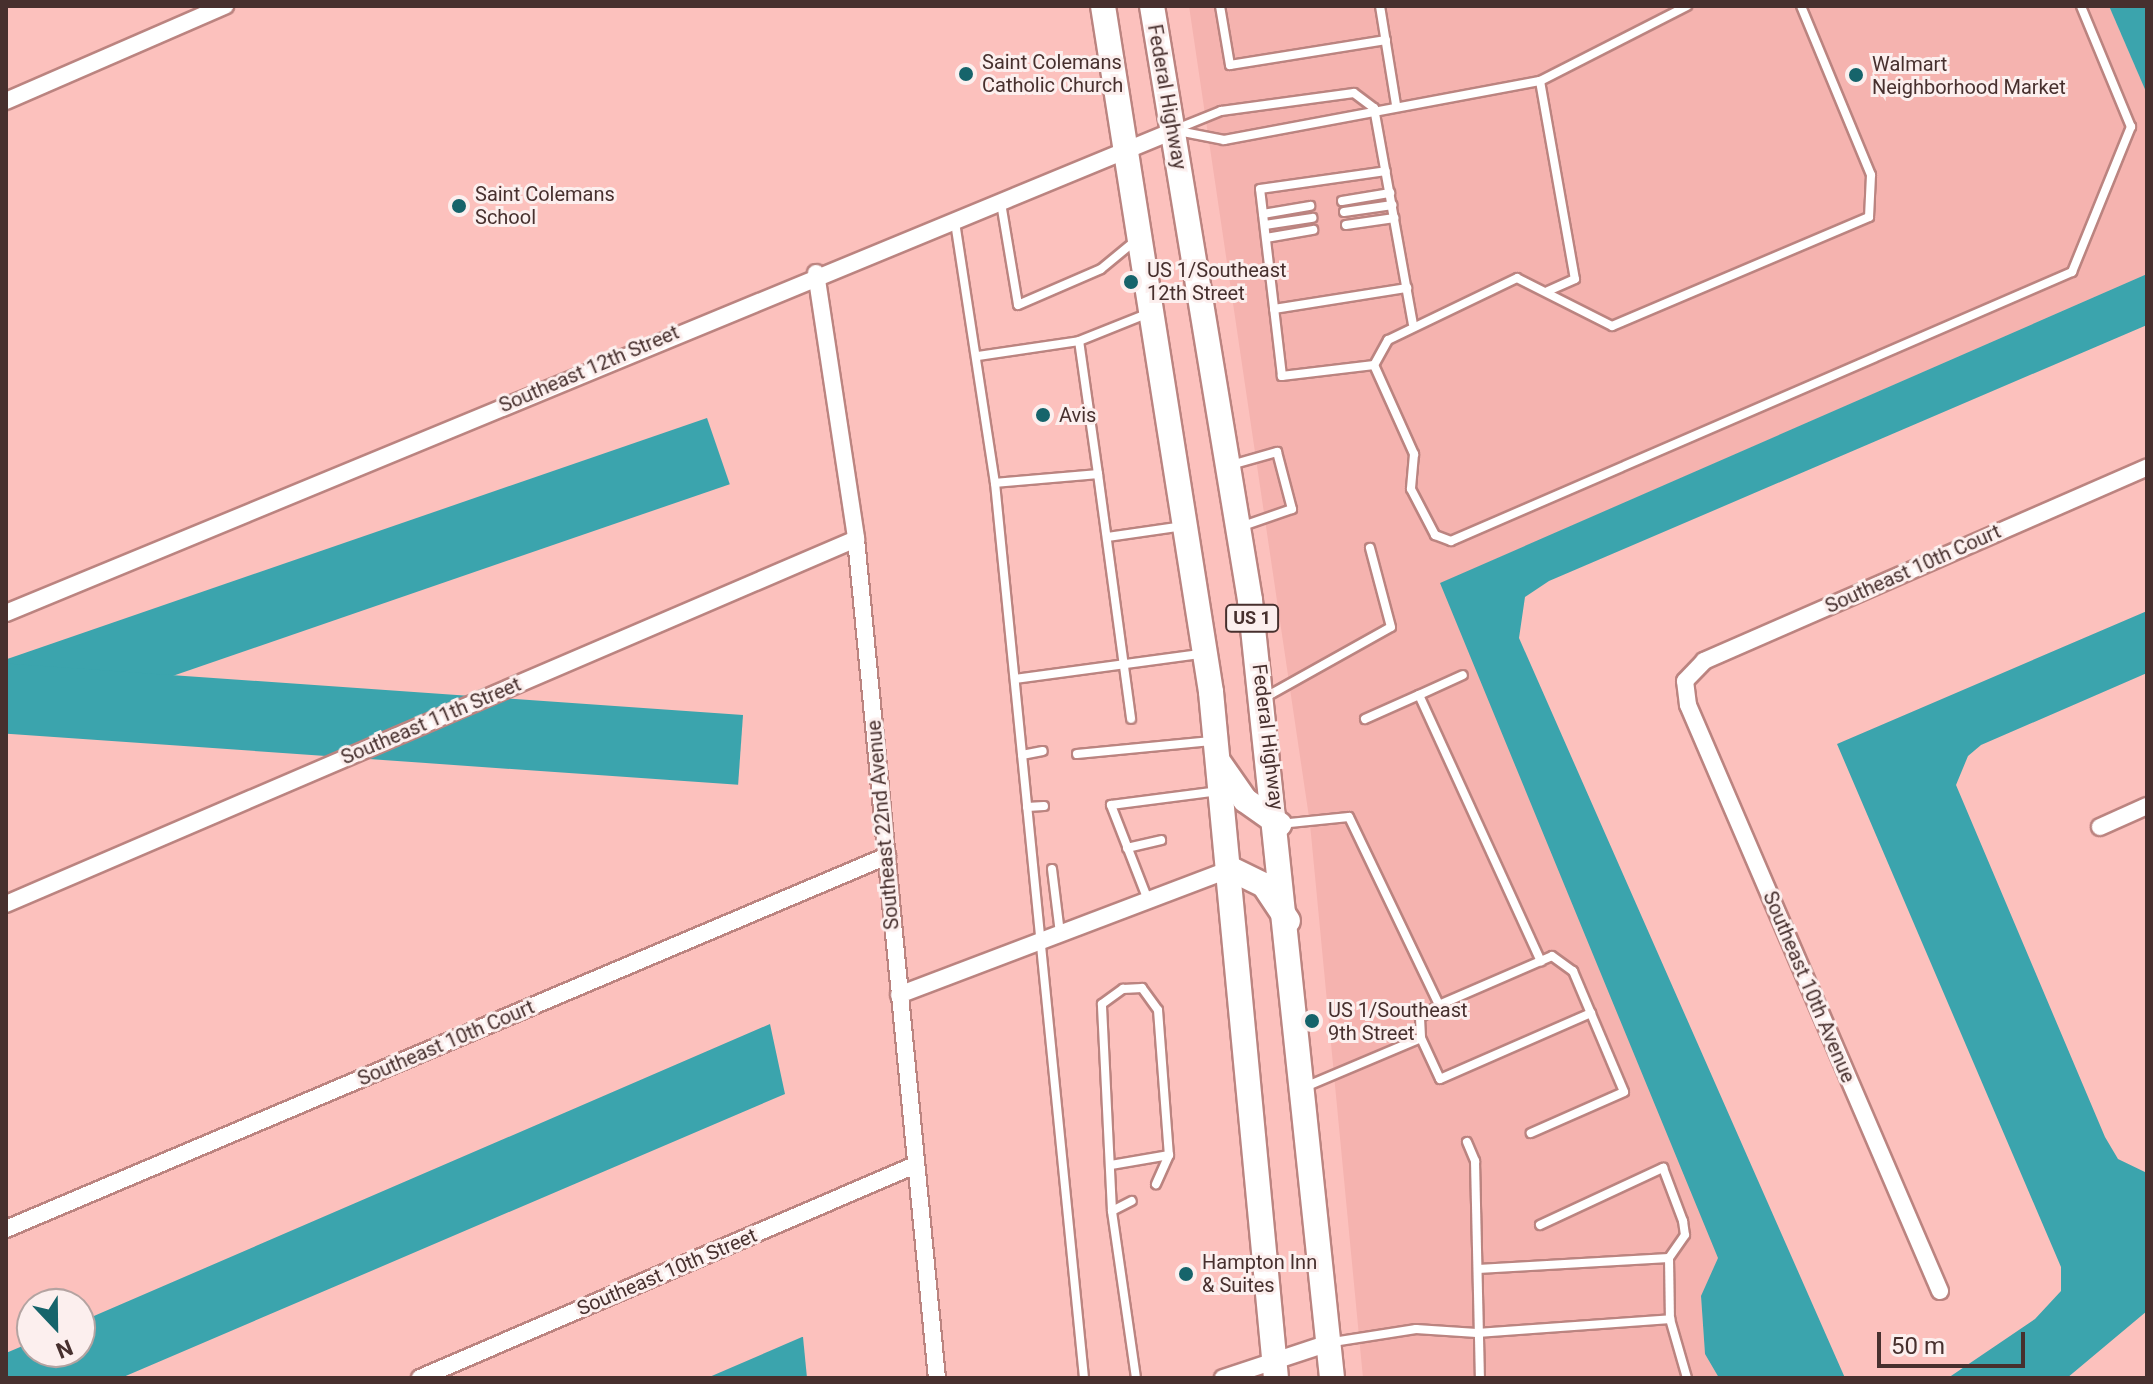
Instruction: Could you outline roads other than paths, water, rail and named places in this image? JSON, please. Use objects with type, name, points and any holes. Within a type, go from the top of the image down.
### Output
[{"type":"main road","name":"US 1","points":[[1103,6],[1188,526],[1205,654],[1231,869],[1275,1368]]},
{"type":"main road","name":"Federal Highway","points":[[1152,6],[1239,527],[1263,699],[1290,923],[1332,1378]]},
{"type":"main road","points":[[1217,751],[1245,800],[1279,824]]},
{"type":"main road","points":[[1231,869],[1264,885],[1290,923]]},
{"type":"street","points":[[6,101],[225,6]]},
{"type":"street","name":"Southeast 12th Street","points":[[6,613],[816,273],[1127,146],[1173,131]]},
{"type":"street","name":"Southeast 22nd Avenue","points":[[816,273],[856,539],[937,1378]]},
{"type":"street","name":"Southeast 10th Court","points":[[1685,681],[1704,661],[2147,467]]},
{"type":"street","name":"Southeast 11th Street","points":[[6,904],[856,539]]},
{"type":"street","name":"Southeast 10th Avenue","points":[[1685,681],[1688,705],[1940,1291]]},
{"type":"street","points":[[2100,827],[2147,806]]},
{"type":"street","name":"Southeast 10th Court","points":[[6,1229],[887,856]]},
{"type":"street","points":[[899,995],[1231,869]]},
{"type":"street","name":"Southeast 10th Street","points":[[420,1378],[915,1165]]},
{"type":"street","points":[[1223,1378],[1275,1368],[1329,1343]]},
{"type":"lane","points":[[1220,6],[1230,65],[1386,40]]},
{"type":"lane","points":[[1380,6],[1396,105]]},
{"type":"lane","points":[[1173,131],[1224,140],[1361,120],[1374,108],[1540,81],[1687,6]]},
{"type":"lane","points":[[1374,365],[1388,340],[1413,324],[1517,278],[1612,326],[1869,217],[1871,175],[1801,6]]},
{"type":"lane","points":[[1374,365],[1414,454],[1411,489],[1435,535],[1451,541],[2072,272],[2131,127],[2081,6]]},
{"type":"lane","points":[[1540,81],[1575,279],[1548,291]]},
{"type":"lane","points":[[1173,131],[1221,111],[1354,93],[1374,108],[1413,324]]},
{"type":"lane","points":[[1374,365],[1282,376],[1260,189],[1386,171]]},
{"type":"lane","points":[[1342,201],[1390,193]]},
{"type":"lane","points":[[1000,198],[1018,305],[1101,269],[1141,234]]},
{"type":"lane","points":[[1344,212],[1392,205]]},
{"type":"lane","points":[[1263,214],[1310,206]]},
{"type":"lane","points":[[954,217],[978,356],[995,483],[1084,1378]]},
{"type":"lane","points":[[1265,225],[1312,218]]},
{"type":"lane","points":[[1346,225],[1394,218]]},
{"type":"lane","points":[[1266,238],[1313,230]]},
{"type":"lane","points":[[1274,309],[1407,288]]},
{"type":"lane","points":[[978,356],[1079,341],[1153,311]]},
{"type":"lane","points":[[1079,341],[1131,719]]},
{"type":"lane","points":[[1229,465],[1277,452],[1292,509],[1239,527]]},
{"type":"lane","points":[[995,483],[1098,474]]},
{"type":"lane","points":[[1108,537],[1188,526]]},
{"type":"lane","points":[[1263,699],[1391,627],[1370,548]]},
{"type":"lane","points":[[1015,679],[1205,654]]},
{"type":"lane","points":[[1365,719],[1463,675]]},
{"type":"lane","points":[[1419,695],[1541,961]]},
{"type":"lane","points":[[1022,755],[1043,751]]},
{"type":"lane","points":[[1077,754],[1217,751]]},
{"type":"lane","points":[[1148,901],[1111,805],[1222,790]]},
{"type":"lane","points":[[1027,807],[1044,806]]},
{"type":"lane","points":[[1279,824],[1349,817],[1439,1005]]},
{"type":"lane","points":[[1127,848],[1161,840]]},
{"type":"lane","points":[[1052,869],[1060,934]]},
{"type":"lane","points":[[1531,1133],[1624,1092],[1591,1013],[1573,971],[1552,956],[1439,1005],[1420,1018],[1421,1038],[1442,1084],[1591,1013]]},
{"type":"lane","points":[[1136,1378],[1112,1211],[1102,1004],[1123,989],[1142,988],[1158,1010],[1169,1155],[1156,1184]]},
{"type":"lane","points":[[1305,1087],[1421,1038]]},
{"type":"lane","points":[[1467,1142],[1475,1161],[1480,1378]]},
{"type":"lane","points":[[1111,1165],[1169,1155]]},
{"type":"lane","points":[[1540,1225],[1663,1168],[1685,1235],[1669,1258],[1670,1319],[1687,1378]]},
{"type":"lane","points":[[1112,1211],[1132,1201]]},
{"type":"lane","points":[[1478,1269],[1669,1258]]},
{"type":"lane","points":[[1329,1343],[1416,1329],[1477,1333],[1670,1319]]},
{"type":"water","points":[[2109,6],[2147,6],[2147,94]]},
{"type":"water","points":[[2147,274],[2147,325],[1549,581],[1525,597],[1519,638],[1845,1378],[1719,1378],[1705,1354],[1701,1296],[1718,1258],[1440,583]]},
{"type":"water","points":[[707,418],[730,484],[8,733],[6,659]]},
{"type":"water","points":[[2147,611],[2147,673],[1981,745],[1968,756],[1956,785],[2105,1137],[2118,1159],[2147,1173],[2147,1311],[2067,1378],[1948,1378],[2035,1319],[2061,1291],[2061,1267],[1837,744]]},
{"type":"water","points":[[6,663],[743,715],[738,785],[6,734]]},
{"type":"water","points":[[770,1024],[785,1094],[121,1378],[6,1378],[6,1353],[16,1349],[16,1368],[96,1368],[96,1315]]},
{"type":"water","points":[[802,1337],[807,1378],[707,1378]]},
{"type":"place","name":"Saint Colemans Catholic Church","points":[[966,74]]},
{"type":"place","name":"Walmart Neighborhood Market","points":[[1856,75]]},
{"type":"place","name":"Saint Colemans School","points":[[459,206]]},
{"type":"place","name":"US 1/Southeast 12th Street","points":[[1131,282]]},
{"type":"place","name":"Avis","points":[[1043,415]]},
{"type":"place","name":"US 1/Southeast 9th Street","points":[[1312,1021]]},
{"type":"place","name":"Hampton Inn & Suites","points":[[1186,1274]]}]
